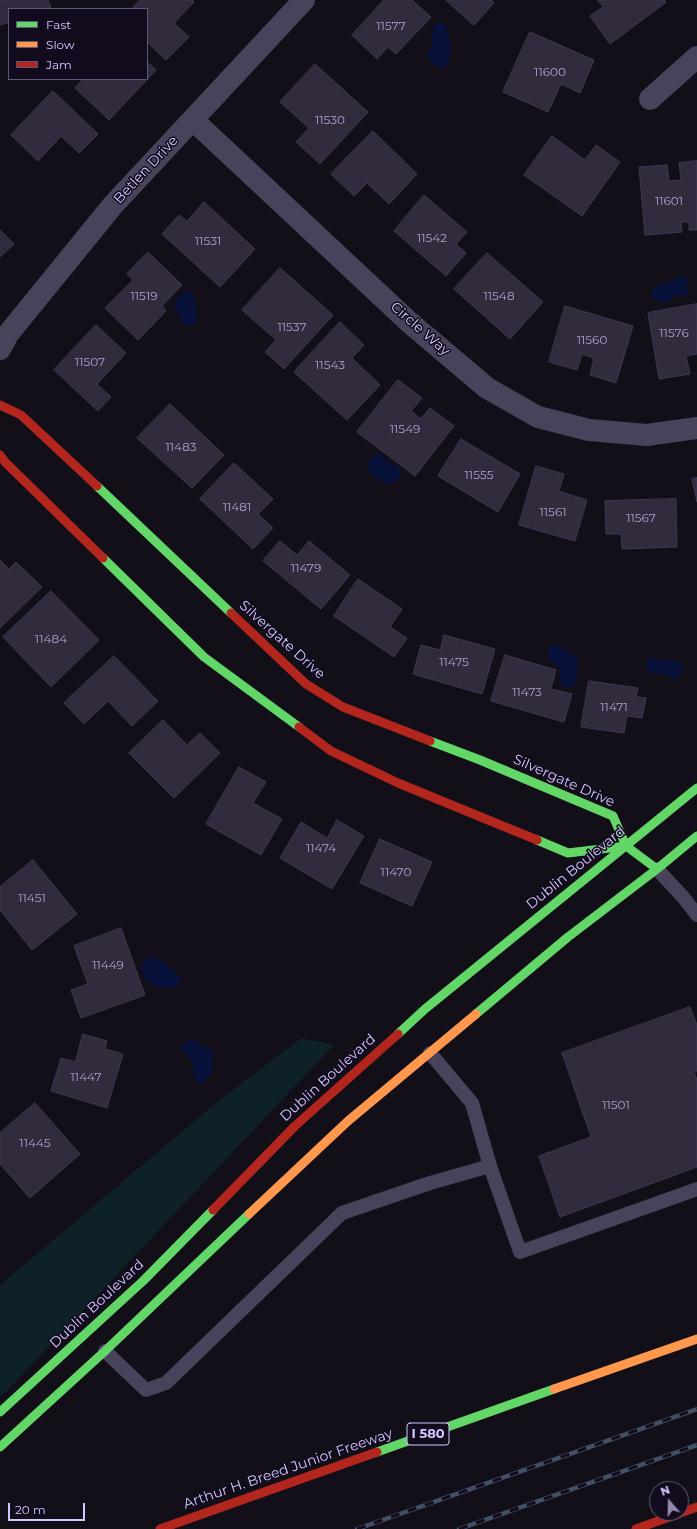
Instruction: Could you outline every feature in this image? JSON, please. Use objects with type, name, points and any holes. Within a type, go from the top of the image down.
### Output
[{"type":"main road","name":"Silvergate Drive","points":[[0,405],[21,415],[306,684],[343,707],[480,760],[614,816],[626,846]]},
{"type":"main road","points":[[0,455],[5,462],[204,657],[331,751],[398,783],[568,853],[626,846],[657,869]]},
{"type":"main road","name":"Dublin Boulevard","points":[[0,1412],[143,1281],[295,1126],[425,1008],[697,788]]},
{"type":"main road","points":[[0,1447],[105,1351],[348,1121],[568,937],[657,869],[697,836]]},
{"type":"main road","name":"Arthur H. Breed Junior Freeway","points":[[160,1529],[697,1339]]},
{"type":"main road","points":[[636,1529],[697,1507]]},
{"type":"street","name":"Betlen Drive","points":[[0,349],[8,334],[113,205],[304,0]]},
{"type":"street","points":[[650,99],[697,56]]},
{"type":"street","name":"Circle Way","points":[[193,120],[409,322],[487,388],[538,416],[589,430],[647,435],[697,428]]},
{"type":"lane","points":[[657,869],[684,897],[697,915]]},
{"type":"lane","points":[[430,1053],[472,1103],[490,1166],[520,1252],[697,1189]]},
{"type":"lane","points":[[105,1351],[146,1390],[166,1384],[342,1213],[430,1183],[490,1166]]},
{"type":"green space","points":[[301,1038],[334,1045],[6,1392],[0,1396],[0,1285],[217,1102]]},
{"type":"shaded area","points":[[440,23],[445,24],[447,28],[450,51],[447,65],[441,69],[427,57],[432,44],[434,25]]},
{"type":"shaded area","points":[[684,276],[688,280],[686,288],[688,290],[685,297],[679,294],[668,301],[660,302],[657,301],[651,294],[653,288]]},
{"type":"shaded area","points":[[186,289],[194,295],[197,316],[193,326],[182,324],[174,302]]},
{"type":"shaded area","points":[[377,454],[382,455],[401,472],[401,475],[393,483],[385,483],[368,471],[370,461]]},
{"type":"shaded area","points":[[551,645],[559,646],[577,658],[578,667],[576,684],[568,688],[564,687],[560,680],[559,667],[548,658],[548,651]]},
{"type":"shaded area","points":[[648,658],[681,661],[682,671],[676,680],[669,677],[669,675],[647,672]]},
{"type":"shaded area","points":[[154,957],[170,967],[182,982],[171,988],[158,987],[147,981],[141,969],[146,960]]},
{"type":"shaded area","points":[[195,1038],[199,1045],[211,1049],[214,1054],[211,1062],[213,1071],[205,1082],[198,1084],[192,1063],[181,1050],[183,1043]]},
{"type":"building","points":[[0,0],[48,0],[51,7],[48,8],[8,8],[8,22],[0,25]]},
{"type":"building","points":[[140,0],[192,0],[194,2],[174,23],[189,37],[166,60],[148,43],[148,8],[133,8]]},
{"type":"building","points":[[384,0],[412,0],[431,17],[396,54],[388,47],[377,59],[352,35]]},
{"type":"building","points":[[446,0],[491,0],[494,3],[474,25]]},
{"type":"building","points":[[598,0],[664,0],[666,2],[610,44],[590,16],[603,7]]},
{"type":"building","points":[[530,32],[594,60],[580,93],[561,84],[548,112],[503,92]]},
{"type":"building","points":[[148,63],[156,70],[148,79]]},
{"type":"building","points":[[315,64],[368,112],[320,164],[296,142],[309,128],[280,102]]},
{"type":"building","points":[[82,80],[147,80],[109,120],[75,88]]},
{"type":"building","points":[[53,91],[98,134],[79,153],[61,136],[38,161],[11,135]]},
{"type":"building","points":[[373,131],[417,174],[389,204],[367,183],[354,196],[331,174]]},
{"type":"building","points":[[552,136],[585,160],[596,145],[620,162],[582,216],[524,175]]},
{"type":"building","points":[[697,161],[697,230],[689,230],[689,222],[681,222],[682,232],[645,235],[639,167],[667,165],[669,181],[681,180],[679,163]]},
{"type":"building","points":[[424,195],[467,232],[456,244],[466,253],[446,276],[394,231]]},
{"type":"building","points":[[204,202],[255,249],[220,287],[162,234],[179,215],[187,221]]},
{"type":"building","points":[[0,230],[14,244],[0,257]]},
{"type":"building","points":[[148,252],[182,285],[162,306],[166,311],[138,340],[105,308],[133,280],[127,274]]},
{"type":"building","points":[[487,253],[543,302],[510,339],[454,289]]},
{"type":"building","points":[[280,268],[333,315],[284,369],[265,352],[276,340],[242,310]]},
{"type":"building","points":[[697,304],[697,354],[686,356],[690,374],[659,379],[648,313]]},
{"type":"building","points":[[565,306],[633,326],[616,383],[590,375],[594,358],[582,354],[577,370],[549,362]]},
{"type":"building","points":[[340,322],[364,345],[352,358],[380,385],[347,420],[294,372]]},
{"type":"building","points":[[96,325],[126,353],[97,384],[111,397],[98,411],[54,370]]},
{"type":"building","points":[[398,380],[422,398],[411,411],[421,419],[430,408],[454,426],[415,476],[357,432]]},
{"type":"building","points":[[170,404],[224,455],[192,488],[137,438]]},
{"type":"building","points":[[461,439],[520,474],[498,512],[438,476]]},
{"type":"building","points":[[234,463],[273,499],[258,514],[273,528],[253,549],[200,499]]},
{"type":"building","points":[[536,466],[564,474],[559,491],[587,500],[575,541],[519,525]]},
{"type":"building","points":[[697,478],[697,502],[692,479]]},
{"type":"building","points":[[676,499],[677,547],[622,549],[621,534],[606,534],[605,501]]},
{"type":"building","points":[[280,541],[297,555],[309,541],[350,575],[321,609],[263,561]]},
{"type":"building","points":[[0,560],[9,569],[16,562],[42,587],[0,628]]},
{"type":"building","points":[[358,579],[402,609],[390,627],[407,638],[394,657],[334,616]]},
{"type":"building","points":[[51,591],[99,640],[51,687],[3,637]]},
{"type":"building","points":[[444,635],[495,649],[482,694],[413,674],[421,645],[440,650]]},
{"type":"building","points":[[505,655],[556,670],[551,689],[572,694],[564,722],[491,701]]},
{"type":"building","points":[[114,656],[158,701],[132,726],[108,701],[84,724],[64,703]]},
{"type":"building","points":[[589,681],[638,688],[636,697],[646,698],[642,718],[627,716],[624,733],[581,727]]},
{"type":"building","points":[[163,720],[187,745],[200,733],[220,753],[174,798],[129,753]]},
{"type":"building","points":[[239,767],[266,782],[253,803],[282,819],[261,855],[206,824]]},
{"type":"building","points":[[337,820],[364,836],[332,889],[280,858],[301,822],[327,838]]},
{"type":"building","points":[[380,839],[432,862],[412,906],[360,883]]},
{"type":"building","points":[[33,860],[77,914],[32,950],[0,910],[0,887]]},
{"type":"building","points":[[121,928],[145,995],[81,1018],[71,990],[88,984],[74,946]]},
{"type":"building","points":[[690,1007],[697,1025],[697,1071],[694,1072],[697,1080],[697,1167],[560,1217],[539,1156],[591,1137],[562,1053]]},
{"type":"building","points":[[83,1034],[107,1041],[105,1049],[123,1054],[107,1108],[51,1091],[61,1058],[75,1062]]},
{"type":"building","points":[[35,1103],[80,1154],[30,1198],[0,1164],[0,1133]]},
{"type":"railway","points":[[357,1529],[697,1409]]},
{"type":"railway","points":[[459,1529],[697,1445]]},
{"type":"traffic: fast","points":[[97,486],[231,613]]},
{"type":"traffic: fast","points":[[103,558],[204,657],[299,727]]},
{"type":"traffic: fast","points":[[430,741],[480,760],[613,816],[626,846],[657,869]]},
{"type":"traffic: fast","points":[[398,1034],[425,1009],[697,788]]},
{"type":"traffic: fast","points":[[476,1014],[568,937],[657,869],[697,836]]},
{"type":"traffic: fast","points":[[537,840],[568,853],[626,846]]},
{"type":"traffic: fast","points":[[0,1412],[143,1281],[213,1210]]},
{"type":"traffic: fast","points":[[0,1447],[105,1351],[249,1214]]},
{"type":"traffic: fast","points":[[377,1452],[554,1389]]},
{"type":"traffic: slow","points":[[249,1214],[348,1121],[476,1014]]},
{"type":"traffic: slow","points":[[554,1389],[697,1339]]},
{"type":"traffic: jam","points":[[0,405],[21,415],[97,486]]},
{"type":"traffic: jam","points":[[0,455],[5,462],[103,558]]},
{"type":"traffic: jam","points":[[231,613],[306,684],[343,707],[430,741]]},
{"type":"traffic: jam","points":[[299,727],[331,751],[398,783],[537,840]]},
{"type":"traffic: jam","points":[[213,1210],[295,1126],[398,1034]]},
{"type":"traffic: jam","points":[[160,1529],[377,1452]]},
{"type":"traffic: jam","points":[[636,1529],[697,1507]]}]
